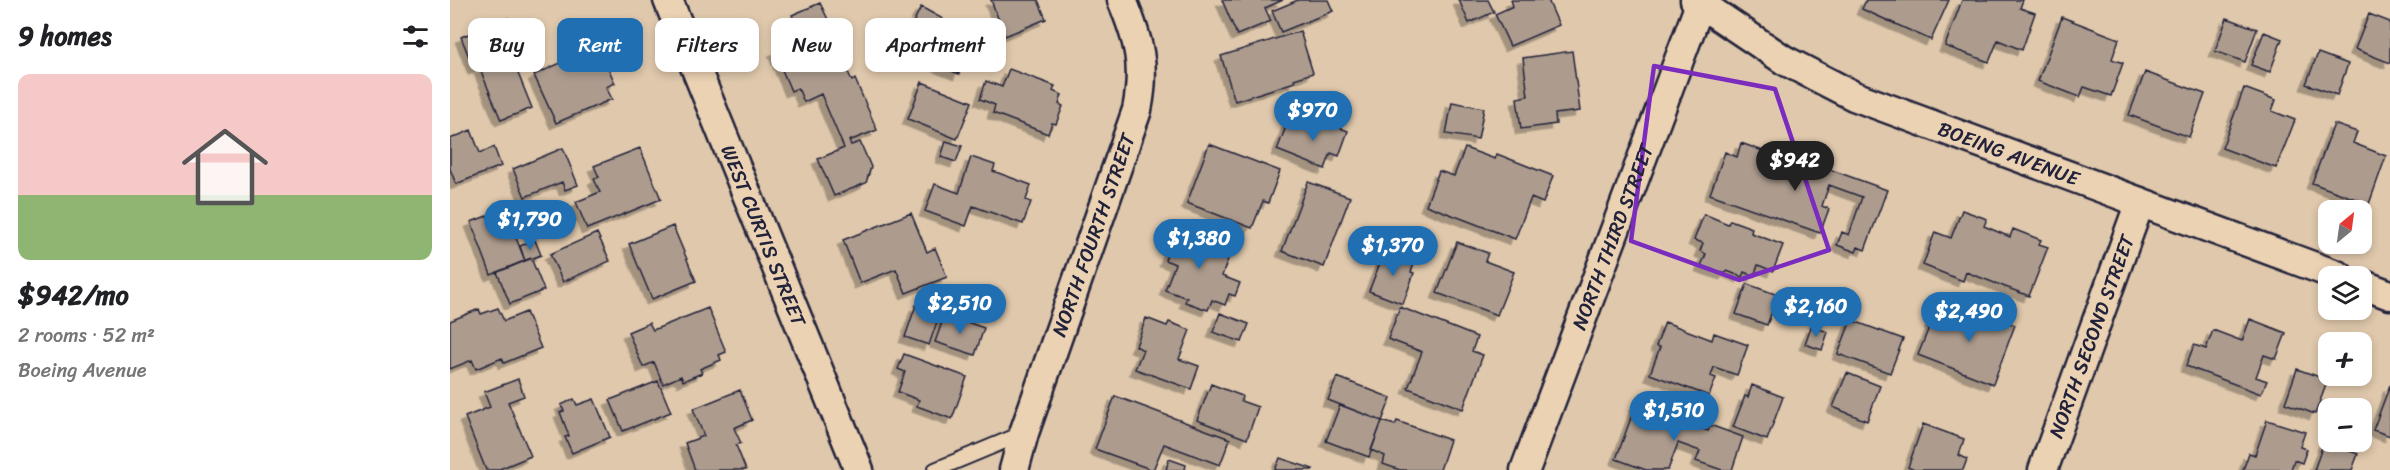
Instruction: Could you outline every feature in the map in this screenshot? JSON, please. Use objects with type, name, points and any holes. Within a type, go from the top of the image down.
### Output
[{"type":"street","name":"WEST CURTIS STREET","points":[[668,0],[859,470]]},
{"type":"street","name":"NORTH FOURTH STREET","points":[[1014,470],[1024,433],[1137,110],[1142,87],[1141,52],[1122,0]]},
{"type":"street","name":"BOEING AVENUE","points":[[1697,2],[1784,60],[1854,96],[2318,268]]},
{"type":"street","name":"NORTH THIRD STREET","points":[[1525,470],[1697,2]]},
{"type":"street","name":"NORTH SECOND STREET","points":[[2043,470],[2140,202]]},
{"type":"street","points":[[2372,288],[2390,295]]},
{"type":"lane","points":[[934,470],[1024,433]]},
{"type":"highlighted area","points":[[1654,66],[1775,89],[1829,250],[1739,280],[1631,241]]},
{"type":"building","points":[[991,0],[1038,0],[1046,19],[1006,36],[1006,18],[998,18]]},
{"type":"building","points":[[1222,0],[1283,0],[1265,8],[1271,21],[1237,35]]},
{"type":"building","points":[[1298,0],[1328,0],[1333,11],[1281,32],[1272,11]]},
{"type":"building","points":[[1459,0],[1488,0],[1494,12],[1469,23]]},
{"type":"building","points":[[1511,0],[1548,0],[1559,25],[1510,46],[1495,14],[1513,6]]},
{"type":"building","points":[[1866,0],[1949,0],[1931,40],[1862,9]]},
{"type":"building","points":[[1962,0],[2023,0],[2020,8],[2035,13],[2022,50],[1998,40],[1989,62],[1945,46]]},
{"type":"building","points":[[820,3],[827,18],[793,18],[792,15]]},
{"type":"building","points":[[921,7],[941,18],[916,18]]},
{"type":"building","points":[[2369,14],[2390,22],[2390,63],[2355,49]]},
{"type":"building","points":[[2062,17],[2119,39],[2112,59],[2123,63],[2111,96],[2084,87],[2080,97],[2038,81]]},
{"type":"building","points":[[2227,18],[2257,29],[2245,62],[2215,51]]},
{"type":"building","points":[[1300,31],[1313,73],[1294,79],[1295,82],[1235,101],[1221,56]]},
{"type":"building","points":[[2264,32],[2282,39],[2270,72],[2251,65]]},
{"type":"building","points":[[468,34],[468,54],[461,37]]},
{"type":"building","points":[[1572,51],[1580,111],[1555,114],[1556,124],[1521,129],[1517,98],[1528,96],[1523,58]]},
{"type":"building","points":[[2318,53],[2348,64],[2337,95],[2306,84]]},
{"type":"building","points":[[557,65],[557,72],[610,72],[615,83],[606,87],[612,99],[556,123],[534,75],[545,72]]},
{"type":"building","points":[[1009,69],[1055,86],[1053,91],[1062,95],[1059,104],[1063,106],[1056,124],[1052,123],[1048,134],[993,113],[995,105],[980,99],[986,81],[1002,87]]},
{"type":"building","points":[[481,72],[517,72],[532,108],[501,120]]},
{"type":"building","points":[[783,72],[848,72],[852,81],[855,79],[877,130],[849,141],[851,145],[860,142],[871,167],[866,183],[834,196],[818,159],[844,148],[821,94],[804,102],[798,88],[791,91]]},
{"type":"building","points":[[2145,72],[2205,94],[2189,137],[2129,115]]},
{"type":"building","points":[[922,82],[972,102],[957,139],[908,119]]},
{"type":"building","points":[[2244,88],[2276,100],[2272,111],[2295,120],[2276,168],[2222,148]]},
{"type":"building","points":[[1452,102],[1484,108],[1478,139],[1446,134]]},
{"type":"building","points":[[1289,119],[1316,129],[1319,120],[1348,131],[1339,156],[1331,153],[1325,169],[1277,150]]},
{"type":"building","points":[[2334,124],[2357,132],[2353,143],[2386,156],[2370,200],[2358,200],[2312,183]]},
{"type":"building","points":[[471,130],[480,153],[494,147],[501,166],[456,184],[450,169],[450,139]]},
{"type":"building","points":[[946,141],[962,146],[956,162],[941,157]]},
{"type":"building","points":[[1741,143],[1782,158],[1804,160],[1887,190],[1865,250],[1858,247],[1856,252],[1837,245],[1842,232],[1849,235],[1862,197],[1829,185],[1822,206],[1829,209],[1820,233],[1710,194],[1725,152],[1737,157]]},
{"type":"building","points":[[1209,144],[1280,171],[1268,203],[1263,201],[1252,228],[1187,203]]},
{"type":"building","points":[[563,148],[578,185],[565,190],[562,182],[525,197],[513,169]]},
{"type":"building","points":[[640,148],[661,199],[587,229],[576,202],[600,192],[594,179],[599,177],[594,166]]},
{"type":"building","points":[[1465,148],[1495,159],[1497,154],[1553,176],[1543,203],[1531,198],[1515,239],[1426,205],[1439,171],[1454,176]]},
{"type":"building","points":[[971,157],[995,165],[993,171],[1031,185],[1026,200],[1031,202],[1023,224],[973,206],[966,226],[925,211],[935,184],[959,193]]},
{"type":"building","points":[[1308,182],[1350,197],[1324,267],[1282,251]]},
{"type":"building","points":[[505,209],[525,261],[491,275],[471,222]]},
{"type":"building","points":[[1962,210],[1987,219],[1984,226],[2010,237],[2013,229],[2041,240],[2039,244],[2048,247],[2029,296],[1966,272],[1963,281],[1923,265],[1935,232],[1951,238]]},
{"type":"building","points":[[911,213],[927,252],[935,248],[947,277],[906,293],[896,269],[860,283],[843,240]]},
{"type":"building","points":[[1704,214],[1728,224],[1730,220],[1752,228],[1751,233],[1783,245],[1773,271],[1758,265],[1754,276],[1744,272],[1742,277],[1727,271],[1725,274],[1701,266],[1706,254],[1700,251],[1703,243],[1694,240]]},
{"type":"building","points":[[673,226],[696,281],[652,299],[629,244]]},
{"type":"building","points":[[1177,228],[1232,248],[1222,276],[1240,283],[1235,296],[1229,294],[1225,305],[1212,300],[1208,310],[1185,302],[1187,298],[1165,290],[1175,264],[1165,260]]},
{"type":"building","points":[[597,233],[610,261],[563,282],[550,254]]},
{"type":"building","points":[[535,240],[541,255],[525,261],[520,246]]},
{"type":"building","points":[[1457,242],[1488,253],[1485,261],[1514,272],[1497,315],[1437,293]]},
{"type":"building","points":[[1385,250],[1415,261],[1411,272],[1414,273],[1403,304],[1369,291]]},
{"type":"building","points":[[531,258],[544,290],[510,304],[497,272]]},
{"type":"building","points":[[1747,284],[1778,295],[1767,325],[1736,314]]},
{"type":"building","points":[[1957,302],[2015,325],[1993,384],[1918,355],[1932,320],[1947,326]]},
{"type":"building","points":[[916,305],[940,313],[929,345],[905,337]]},
{"type":"building","points":[[1400,307],[1477,337],[1472,351],[1483,355],[1463,409],[1408,388],[1422,352],[1388,339]]},
{"type":"building","points":[[498,308],[504,321],[526,312],[541,348],[504,363],[502,358],[476,369],[472,360],[450,369],[450,321],[479,309],[481,314]]},
{"type":"building","points":[[708,308],[726,352],[719,355],[721,360],[700,369],[702,373],[683,381],[681,376],[663,384],[654,362],[643,367],[628,332],[649,323],[653,330]]},
{"type":"building","points":[[1220,313],[1249,324],[1242,342],[1213,332]]},
{"type":"building","points":[[945,314],[984,328],[975,355],[935,342]]},
{"type":"building","points":[[1146,318],[1167,326],[1169,322],[1190,330],[1179,359],[1199,366],[1191,389],[1135,369],[1143,350],[1136,346]]},
{"type":"building","points":[[2250,319],[2286,333],[2276,359],[2264,355],[2256,377],[2267,381],[2261,394],[2186,366],[2194,345],[2206,349],[2213,330],[2242,341]]},
{"type":"building","points":[[1851,320],[1903,339],[1890,373],[1838,354]]},
{"type":"building","points":[[1665,322],[1712,340],[1714,333],[1748,345],[1737,375],[1714,367],[1711,376],[1716,378],[1709,396],[1650,374],[1660,347],[1656,346]]},
{"type":"building","points":[[1811,326],[1828,332],[1822,350],[1805,344]]},
{"type":"building","points":[[904,354],[967,377],[952,419],[917,406],[919,400],[898,392],[905,372],[898,369]]},
{"type":"building","points":[[2297,369],[2318,376],[2318,386],[2326,386],[2321,398],[2318,398],[2315,414],[2285,403]]},
{"type":"building","points":[[1847,373],[1880,386],[1867,421],[1833,407]]},
{"type":"building","points":[[1337,377],[1391,398],[1382,421],[1328,400]]},
{"type":"building","points":[[518,379],[524,396],[508,402],[531,456],[497,470],[486,470],[465,417],[490,407],[484,392]]},
{"type":"building","points":[[658,381],[671,412],[623,431],[610,400]]},
{"type":"building","points":[[1211,384],[1242,396],[1241,401],[1258,407],[1247,439],[1197,420]]},
{"type":"building","points":[[1752,385],[1783,397],[1767,440],[1733,427],[1745,396],[1748,397]]},
{"type":"building","points":[[2390,385],[2390,436],[2373,430]]},
{"type":"building","points":[[740,390],[752,420],[734,428],[741,443],[736,445],[746,470],[695,470],[685,443],[704,436],[693,409]]},
{"type":"building","points":[[1115,396],[1230,439],[1220,465],[1164,444],[1153,470],[1095,449]]},
{"type":"building","points":[[574,399],[577,405],[594,399],[610,437],[572,453],[565,437],[569,436],[560,412],[564,411],[561,405]]},
{"type":"building","points":[[1636,404],[1708,431],[1710,425],[1743,437],[1732,470],[1722,470],[1696,461],[1700,451],[1678,443],[1668,470],[1646,470],[1616,459]]},
{"type":"building","points":[[1340,405],[1382,421],[1369,457],[1326,441]]},
{"type":"building","points":[[2267,420],[2305,432],[2300,447],[2307,449],[2302,463],[2294,460],[2291,470],[2243,470],[2249,453],[2255,455]]},
{"type":"building","points":[[1382,421],[1395,425],[1397,421],[1450,440],[1440,470],[1400,470],[1383,464],[1385,456],[1371,450]]},
{"type":"building","points":[[1923,424],[1964,439],[1959,455],[1967,459],[1963,470],[1914,470],[1908,467]]},
{"type":"building","points":[[2320,452],[2358,454],[2352,470],[2314,470]]},
{"type":"building","points":[[1280,458],[1313,469],[1275,470]]},
{"type":"building","points":[[1169,459],[1186,465],[1185,470],[1166,470]]}]
